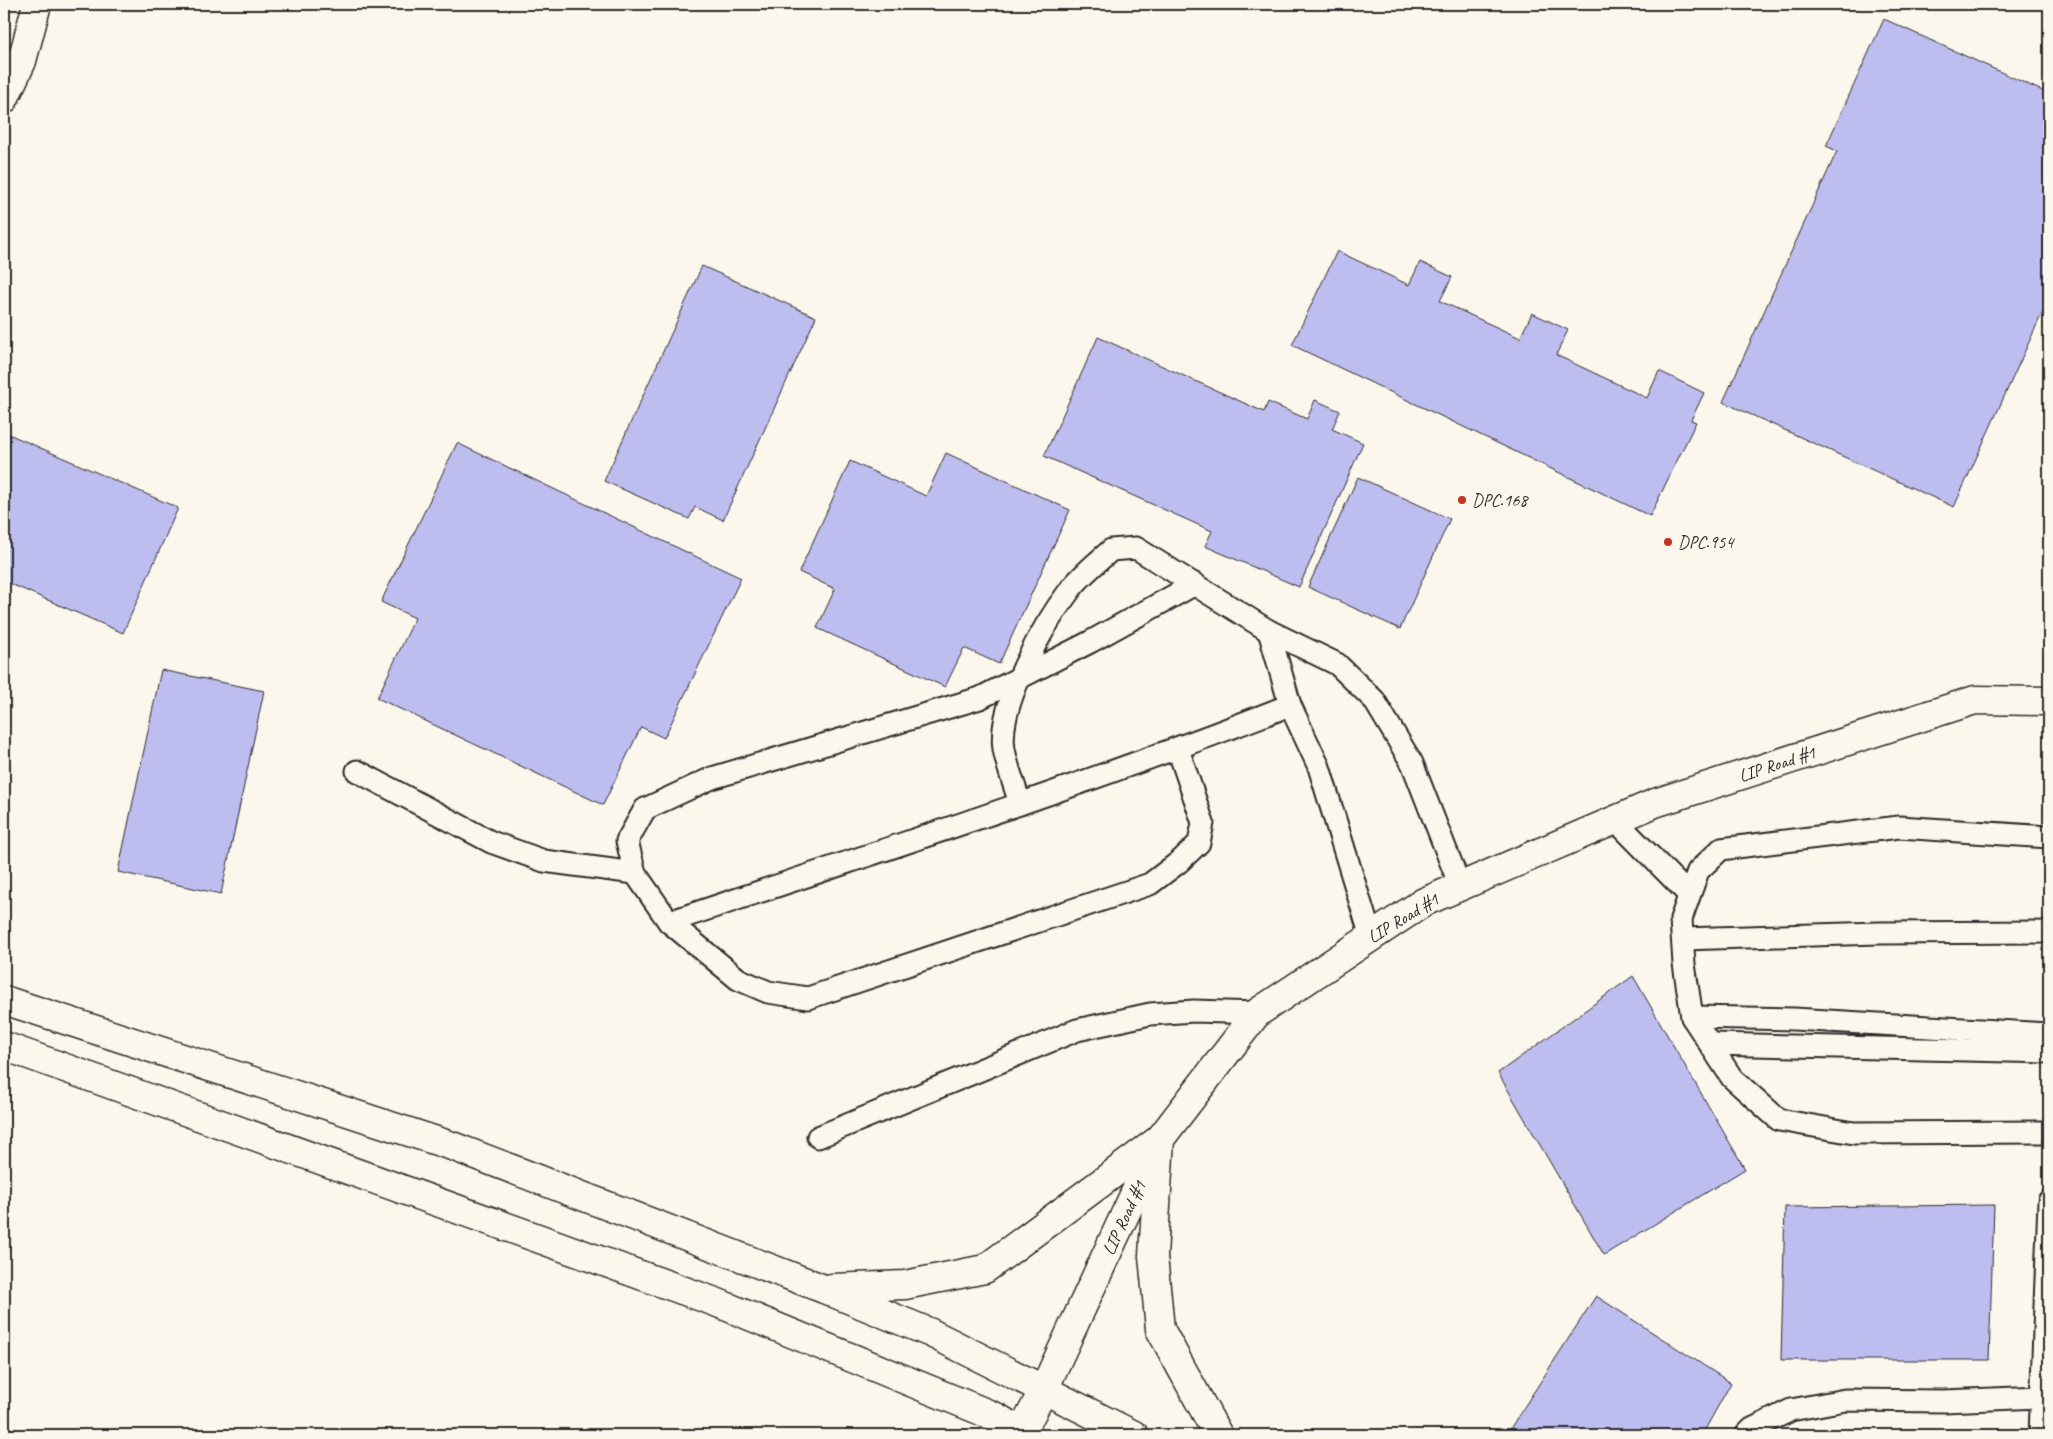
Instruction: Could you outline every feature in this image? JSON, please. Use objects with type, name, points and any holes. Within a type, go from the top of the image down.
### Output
[{"type":"main road","points":[[4,99],[22,61],[37,4]]},
{"type":"main road","name":"LIP Road #1","points":[[1025,1434],[1044,1388],[1160,1139],[1257,1013],[1424,902],[1656,803],[1975,700],[2049,701]]},
{"type":"main road","points":[[4,1000],[452,1146],[824,1289],[931,1333],[1044,1388],[1134,1435]]},
{"type":"main road","points":[[4,1046],[718,1303],[996,1417],[1025,1434]]},
{"type":"main road","points":[[824,1289],[905,1284],[985,1269],[1160,1139]]},
{"type":"main road","points":[[1160,1139],[1153,1256],[1160,1329],[1218,1435]]},
{"type":"lane","points":[[1020,804],[1004,748],[1006,718],[1040,634],[1071,588],[1111,550],[1136,548],[1270,631],[1337,664],[1374,700],[1412,763],[1460,886]]},
{"type":"lane","points":[[1178,749],[1203,823],[1199,844],[1150,884],[808,998],[768,992],[738,979],[669,922],[635,873],[627,841],[645,809],[712,778],[980,698],[1195,584]]},
{"type":"lane","points":[[1270,631],[1290,705],[1319,767],[1371,937]]},
{"type":"lane","points":[[669,922],[1178,749],[1290,705]]},
{"type":"lane","points":[[357,771],[491,842],[544,861],[635,873]]},
{"type":"lane","points":[[1615,820],[1689,895]]},
{"type":"lane","points":[[2049,838],[1899,826],[1721,849],[1698,871],[1681,919],[1692,1017],[1732,1078],[1780,1120],[1854,1133],[2049,1132]]},
{"type":"lane","points":[[1683,939],[1879,933],[2049,932]]},
{"type":"lane","points":[[818,1137],[1077,1030],[1150,1014],[1194,1010],[1257,1013]]},
{"type":"lane","points":[[1692,1017],[1794,1019],[2049,1034]]},
{"type":"lane","points":[[1710,1044],[2049,1052]]},
{"type":"lane","points":[[2043,1425],[2041,1397],[2049,1201]]},
{"type":"lane","points":[[1746,1435],[1752,1429],[1790,1410],[1845,1400],[1944,1401],[2041,1397]]},
{"type":"building","points":[[1884,19],[2049,94],[2049,298],[1954,507],[1723,402],[1837,151],[1826,146]]},
{"type":"building","points":[[1337,251],[1409,285],[1420,262],[1452,277],[1440,301],[1520,338],[1532,313],[1568,330],[1556,355],[1647,398],[1659,371],[1704,393],[1691,420],[1696,422],[1650,516],[1292,345]]},
{"type":"building","points":[[702,266],[816,317],[723,520],[695,507],[689,519],[604,481]]},
{"type":"building","points":[[1098,337],[1264,412],[1268,402],[1307,419],[1315,400],[1340,411],[1332,429],[1363,443],[1299,587],[1205,546],[1212,531],[1044,456]]},
{"type":"building","points":[[4,432],[178,508],[123,633],[4,581]]},
{"type":"building","points":[[457,443],[741,578],[664,738],[641,727],[603,805],[377,698],[415,618],[381,602]]},
{"type":"building","points":[[946,453],[1070,510],[999,664],[964,648],[945,687],[817,628],[835,589],[799,572],[850,461],[926,496]]},
{"type":"building","points":[[1358,477],[1450,519],[1400,629],[1308,587]]},
{"type":"building","points":[[161,670],[264,691],[221,894],[118,872]]},
{"type":"building","points":[[1633,976],[1745,1169],[1604,1255],[1498,1073]]},
{"type":"building","points":[[1994,1205],[1989,1360],[1781,1360],[1785,1207]]},
{"type":"building","points":[[1596,1296],[1731,1383],[1702,1435],[1506,1435]]},
{"type":"place","name":"DPC.168","points":[[1462,500]]},
{"type":"place","name":"DPC.954","points":[[1668,542]]}]
